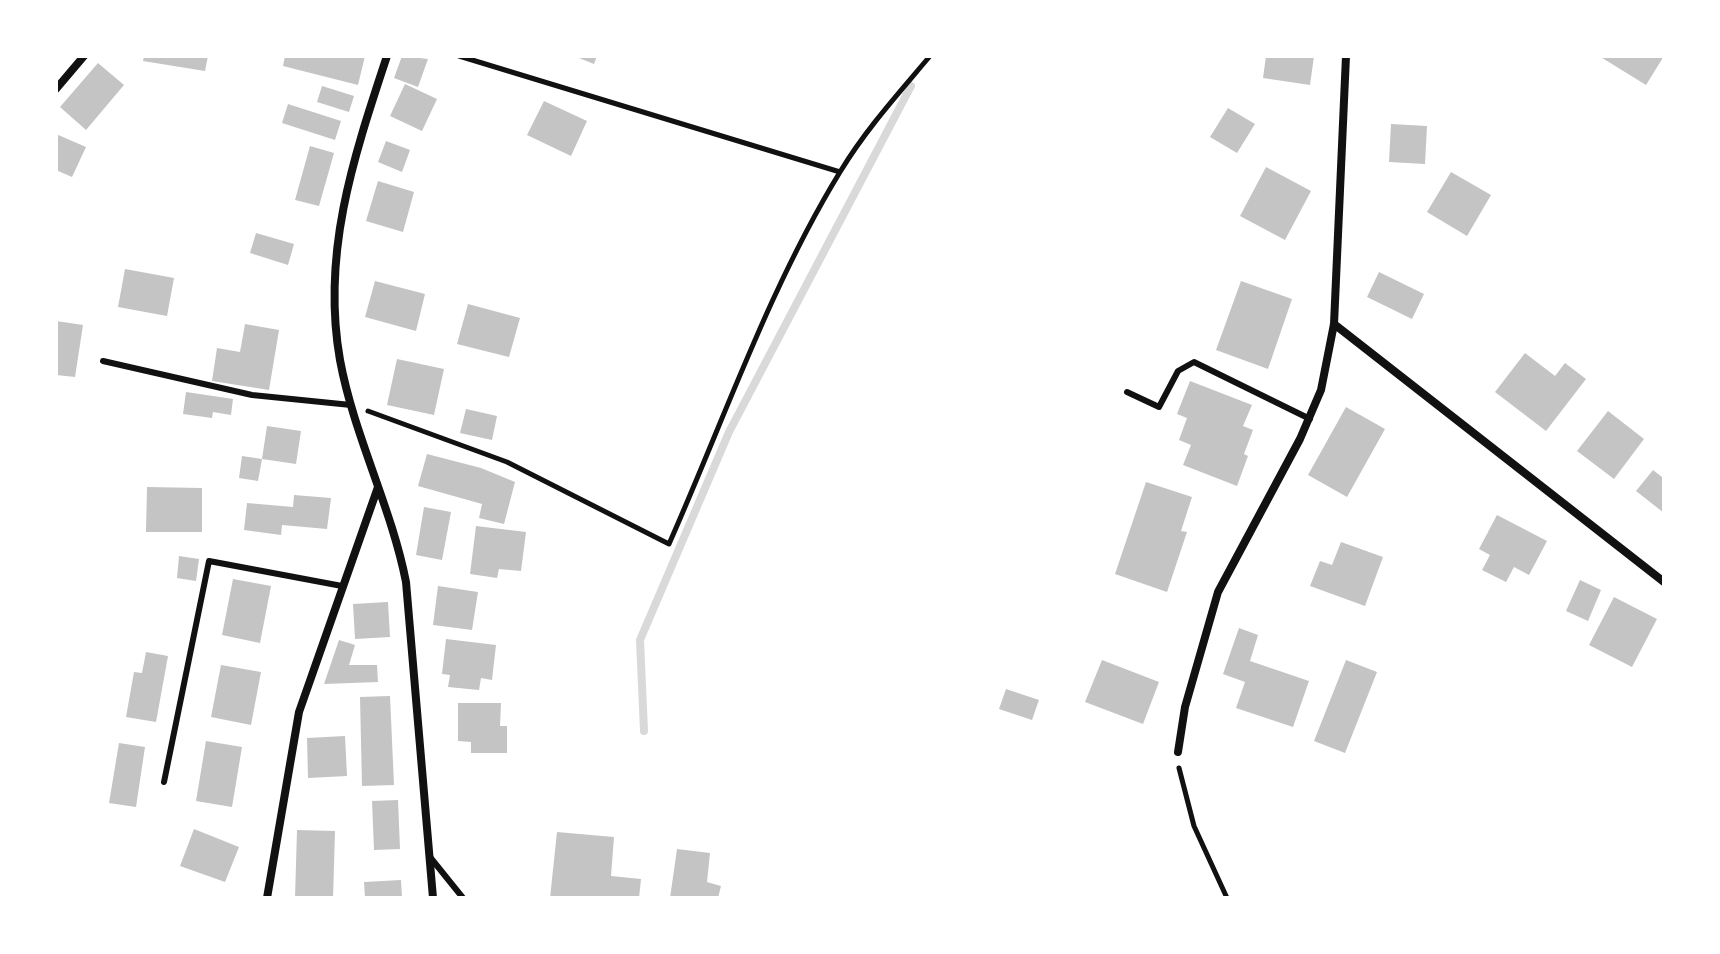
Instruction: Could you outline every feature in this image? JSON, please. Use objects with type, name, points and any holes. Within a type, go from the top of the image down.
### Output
[{"type":"street","points":[[56,89],[84,56]]},
{"type":"street","points":[[387,56],[347,184],[333,271],[340,361],[351,405],[399,547],[406,582],[433,898]]},
{"type":"street","points":[[1178,752],[1188,693],[1218,592],[1310,419],[1321,390],[1334,324],[1346,56]]},
{"type":"street","points":[[1334,324],[1664,582]]},
{"type":"street","points":[[267,898],[299,712],[379,486]]},
{"type":"lane","points":[[103,361],[252,395],[351,405]]},
{"type":"lane","points":[[1127,392],[1159,407],[1178,371],[1194,362],[1310,419]]},
{"type":"lane","points":[[164,782],[209,561],[342,586]]},
{"type":"lane","points":[[427,854],[463,898]]},
{"type":"path","points":[[459,56],[840,172]]},
{"type":"path","points":[[351,405],[507,462],[669,544],[776,295],[840,172],[894,95],[930,56]]},
{"type":"path","points":[[1178,752],[1194,826],[1227,898]]},
{"type":"building","points":[[144,56],[208,56],[205,71],[143,61]]},
{"type":"building","points":[[285,56],[365,56],[358,85],[283,66]]},
{"type":"building","points":[[402,56],[428,59],[418,87],[394,78]]},
{"type":"building","points":[[574,56],[597,56],[594,64]]},
{"type":"building","points":[[1266,56],[1314,56],[1310,85],[1263,78]]},
{"type":"building","points":[[1599,56],[1664,56],[1646,85]]},
{"type":"building","points":[[98,63],[124,85],[86,130],[60,107]]},
{"type":"building","points":[[405,84],[437,99],[422,131],[390,116]]},
{"type":"building","points":[[322,86],[354,96],[349,112],[317,102]]},
{"type":"building","points":[[544,101],[587,121],[571,156],[527,135]]},
{"type":"building","points":[[288,104],[341,121],[335,140],[282,123]]},
{"type":"building","points":[[1228,108],[1255,124],[1237,153],[1210,137]]},
{"type":"building","points":[[1391,124],[1427,126],[1425,164],[1389,162]]},
{"type":"building","points":[[56,134],[86,147],[72,177],[56,170]]},
{"type":"building","points":[[386,141],[410,150],[402,172],[378,162]]},
{"type":"building","points":[[310,146],[334,153],[319,206],[295,200]]},
{"type":"building","points":[[1266,167],[1311,191],[1285,240],[1240,216]]},
{"type":"building","points":[[1451,172],[1491,195],[1467,236],[1427,212]]},
{"type":"building","points":[[378,181],[414,192],[403,232],[366,221]]},
{"type":"building","points":[[256,233],[294,244],[288,265],[250,253]]},
{"type":"building","points":[[125,269],[174,278],[167,316],[118,307]]},
{"type":"building","points":[[1379,272],[1424,294],[1412,319],[1367,297]]},
{"type":"building","points":[[375,281],[425,294],[416,331],[365,317]]},
{"type":"building","points":[[1241,281],[1292,299],[1268,369],[1216,350]]},
{"type":"building","points":[[468,304],[520,318],[509,357],[457,344]]},
{"type":"building","points":[[56,321],[83,325],[75,377],[56,375]]},
{"type":"building","points":[[245,324],[279,330],[269,390],[212,381],[217,348],[240,352]]},
{"type":"building","points":[[1525,353],[1555,376],[1565,363],[1586,379],[1546,431],[1495,392]]},
{"type":"building","points":[[397,359],[444,369],[434,415],[387,405]]},
{"type":"building","points":[[1190,381],[1252,405],[1243,426],[1253,430],[1237,486],[1183,465],[1191,445],[1179,440],[1187,418],[1177,414]]},
{"type":"building","points":[[186,392],[233,399],[231,415],[213,412],[212,418],[183,414]]},
{"type":"building","points":[[1346,407],[1385,429],[1347,497],[1308,475]]},
{"type":"building","points":[[466,409],[497,416],[492,440],[460,433]]},
{"type":"building","points":[[1608,411],[1644,439],[1614,479],[1577,451]]},
{"type":"building","points":[[267,426],[301,431],[296,464],[262,459]]},
{"type":"building","points":[[427,454],[481,468],[515,482],[504,524],[479,518],[482,504],[418,486]]},
{"type":"building","points":[[242,456],[262,459],[258,481],[239,478]]},
{"type":"building","points":[[1653,470],[1662,477],[1664,475],[1664,513],[1636,491]]},
{"type":"building","points":[[1146,482],[1192,497],[1181,531],[1187,532],[1167,592],[1115,574]]},
{"type":"building","points":[[147,487],[202,488],[202,532],[146,532]]},
{"type":"building","points":[[294,495],[331,498],[327,529],[282,525],[281,535],[244,530],[247,503],[293,507]]},
{"type":"building","points":[[424,507],[451,512],[442,560],[416,555]]},
{"type":"building","points":[[1497,515],[1547,541],[1529,575],[1514,567],[1506,582],[1482,570],[1490,555],[1479,549]]},
{"type":"building","points":[[476,526],[526,532],[521,571],[499,569],[497,578],[470,574]]},
{"type":"building","points":[[1341,542],[1383,557],[1365,606],[1310,586],[1320,561],[1332,565]]},
{"type":"building","points":[[179,556],[199,559],[196,581],[177,578]]},
{"type":"building","points":[[233,579],[271,586],[260,643],[222,635]]},
{"type":"building","points":[[1580,580],[1601,590],[1588,621],[1566,611]]},
{"type":"building","points":[[438,586],[478,592],[472,630],[433,625]]},
{"type":"building","points":[[1614,597],[1657,619],[1632,667],[1589,645]]},
{"type":"building","points":[[388,602],[390,637],[355,639],[353,604]]},
{"type":"building","points":[[1239,628],[1258,635],[1250,661],[1309,681],[1293,727],[1236,708],[1245,682],[1223,674]]},
{"type":"building","points":[[446,639],[496,645],[492,680],[481,678],[479,690],[448,687],[450,675],[442,674]]},
{"type":"building","points":[[339,640],[355,645],[349,665],[377,665],[378,682],[324,684]]},
{"type":"building","points":[[146,652],[168,656],[156,722],[126,717],[134,672],[142,673]]},
{"type":"building","points":[[1102,660],[1159,682],[1143,724],[1085,702]]},
{"type":"building","points":[[1346,660],[1377,672],[1345,753],[1314,741]]},
{"type":"building","points":[[221,665],[261,672],[251,725],[211,717]]},
{"type":"building","points":[[1006,689],[1039,700],[1032,720],[999,709]]},
{"type":"building","points":[[390,696],[394,785],[362,786],[360,697]]},
{"type":"building","points":[[458,703],[501,703],[500,726],[507,726],[507,753],[471,753],[471,742],[458,741]]},
{"type":"building","points":[[345,736],[347,776],[308,778],[307,738]]},
{"type":"building","points":[[206,741],[242,747],[232,807],[196,801]]},
{"type":"building","points":[[119,743],[145,747],[136,807],[109,803]]},
{"type":"building","points":[[398,800],[400,849],[374,850],[372,801]]},
{"type":"building","points":[[194,829],[239,847],[225,882],[180,866]]},
{"type":"building","points":[[297,830],[335,831],[333,898],[295,898]]},
{"type":"building","points":[[557,832],[614,837],[611,876],[641,879],[639,898],[550,898]]},
{"type":"building","points":[[677,849],[710,853],[707,882],[721,886],[718,898],[670,898]]},
{"type":"building","points":[[401,880],[402,898],[365,898],[364,882]]},
{"type":"waterway","points":[[644,731],[640,640],[729,432],[911,86]]}]
